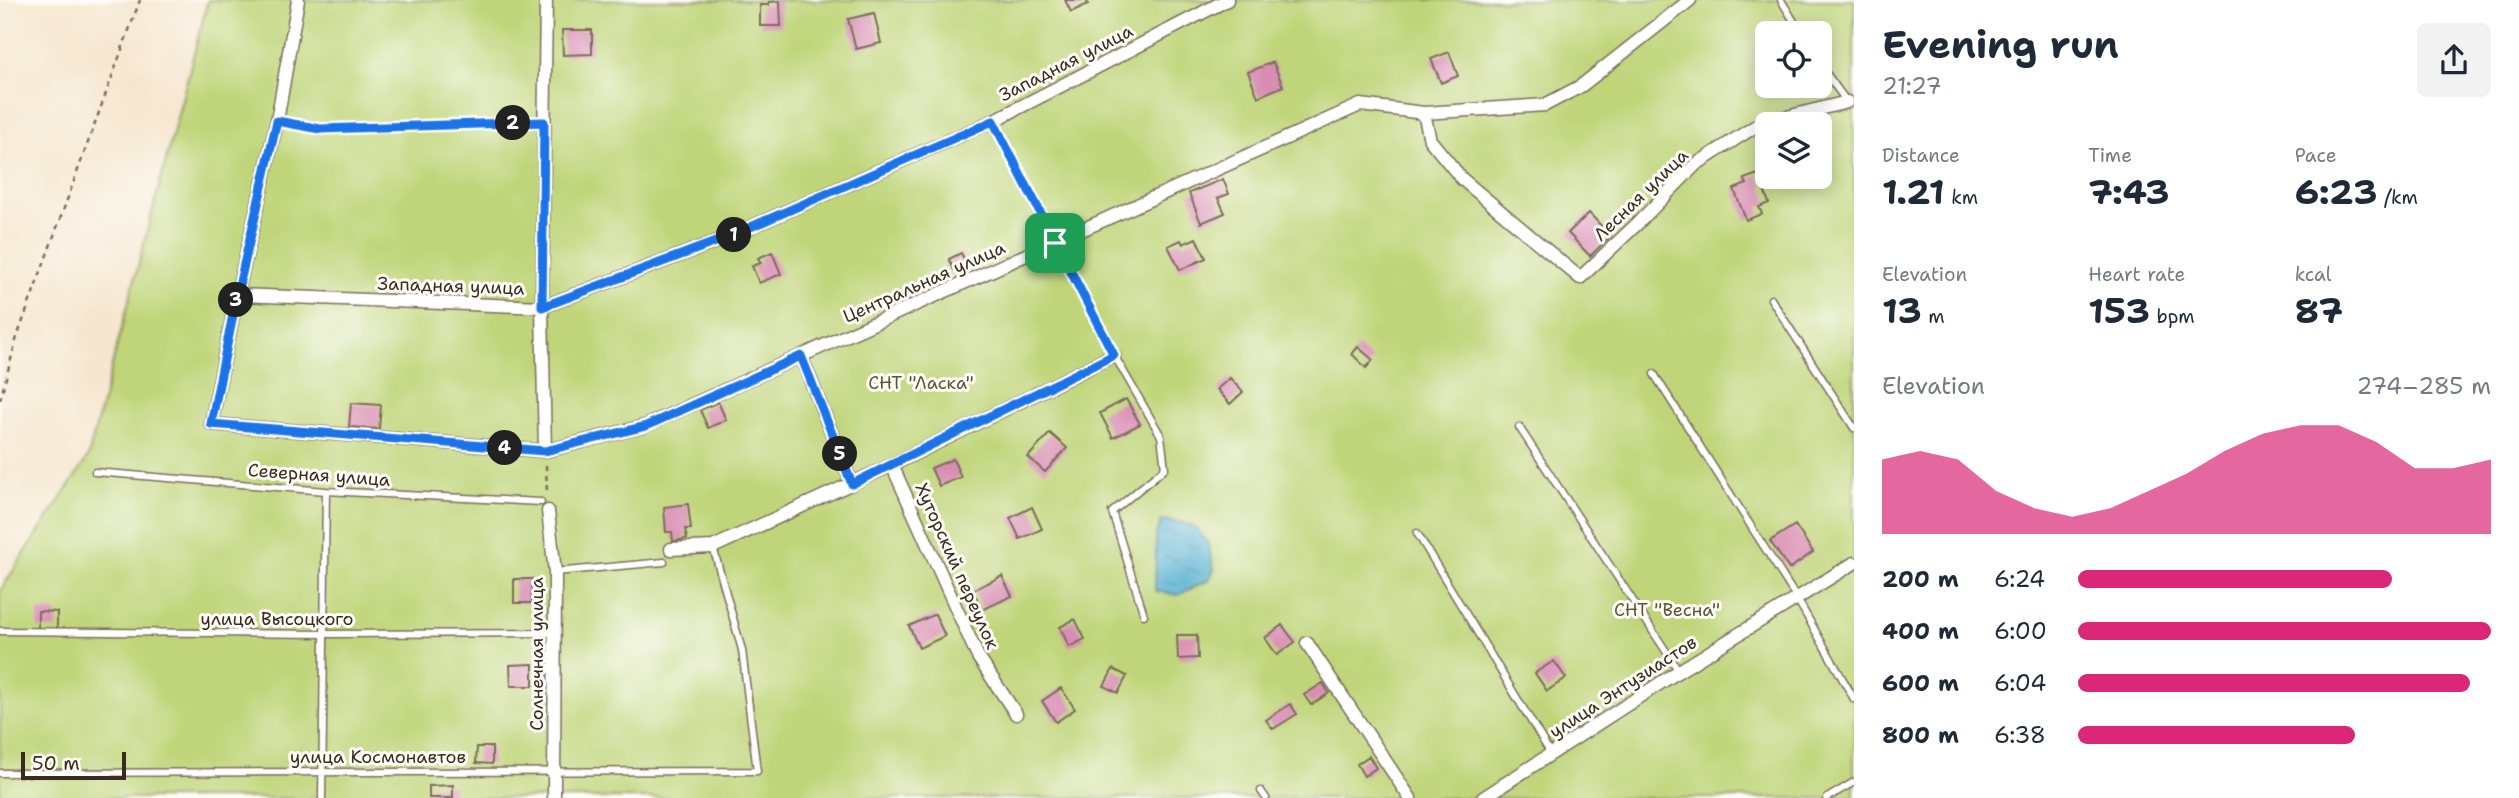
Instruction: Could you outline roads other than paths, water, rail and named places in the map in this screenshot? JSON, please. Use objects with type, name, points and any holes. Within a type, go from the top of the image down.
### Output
[{"type":"street","points":[[237,295],[277,121],[298,0]]},
{"type":"street","points":[[545,451],[542,307],[546,0]]},
{"type":"street","name":"Западная улица","points":[[237,295],[542,307],[721,240],[993,121],[1227,0]]},
{"type":"street","name":"Центральная улица","points":[[237,295],[211,424],[545,451],[646,426],[1360,105],[1424,113],[1545,105],[1581,86],[1690,0]]},
{"type":"street","name":"Лесная улица","points":[[1424,113],[1430,140],[1462,178],[1580,278],[1695,164],[1759,124],[1847,102]]},
{"type":"street","points":[[671,549],[713,547],[892,465],[1114,355]]},
{"type":"street","points":[[801,356],[852,484]]},
{"type":"street","name":"Хуторский переулок","points":[[892,465],[978,657],[1016,714]]},
{"type":"street","name":"Солнечная улица","points":[[545,507],[555,572],[554,798]]},
{"type":"street","name":"улица Энтузиастов","points":[[1483,798],[1679,670],[1854,563]]},
{"type":"street","points":[[1307,643],[1410,798]]},
{"type":"lane","points":[[1781,0],[1794,21]]},
{"type":"lane","points":[[1832,81],[1847,102]]},
{"type":"lane","points":[[277,121],[320,129],[544,122]]},
{"type":"lane","points":[[993,121],[1114,355],[1161,436],[1165,468],[1112,512],[1144,615]]},
{"type":"lane","points":[[1771,299],[1854,428]]},
{"type":"lane","points":[[1654,374],[1796,597],[1854,699]]},
{"type":"lane","points":[[1519,428],[1679,670]]},
{"type":"lane","name":"Северная улица","points":[[95,471],[545,507]]},
{"type":"lane","points":[[322,798],[326,491]]},
{"type":"lane","points":[[1417,533],[1551,754]]},
{"type":"lane","name":"улица Космонавтов","points":[[0,773],[757,771],[742,650],[713,547]]},
{"type":"lane","points":[[555,572],[664,562]]},
{"type":"lane","name":"улица Высоцкого","points":[[0,631],[554,633]]},
{"type":"lane","points":[[1828,798],[1854,782]]},
{"type":"lane","points":[[1261,790],[1266,798]]},
{"type":"water","points":[[1162,520],[1185,523],[1198,530],[1208,544],[1214,569],[1209,580],[1178,595],[1155,591],[1156,534]]},
{"type":"park label","name":"СНТ \"Ласка\"","points":[[921,383]]},
{"type":"park label","name":"СНТ \"Весна\"","points":[[1667,610]]}]
